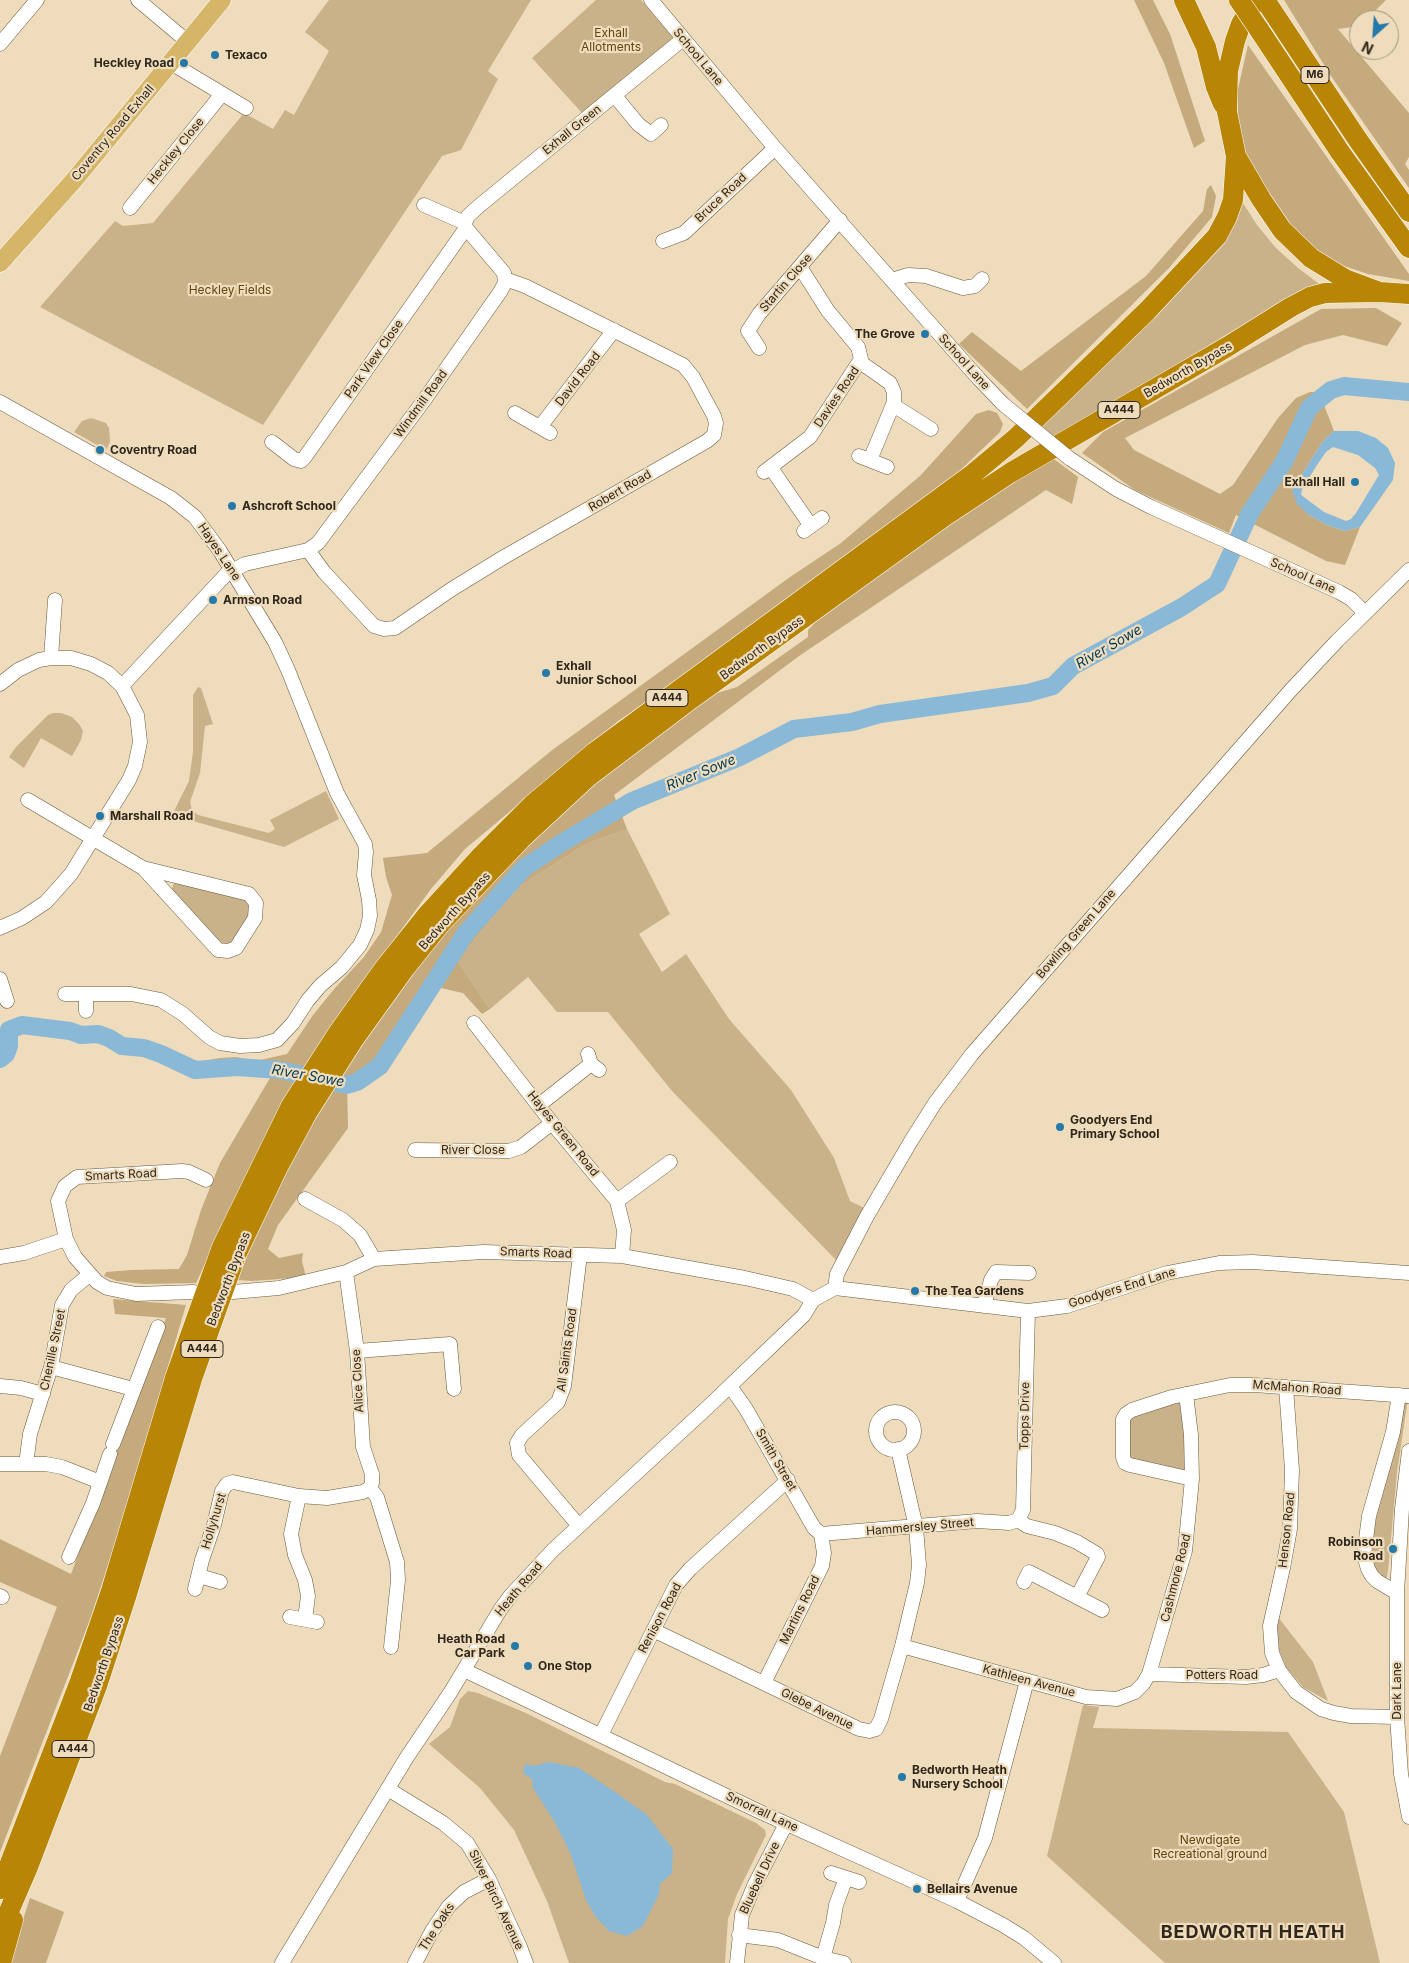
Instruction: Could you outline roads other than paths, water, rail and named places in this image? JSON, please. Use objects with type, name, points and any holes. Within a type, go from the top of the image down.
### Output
[{"type":"highway","points":[[1184,0],[1206,48],[1216,87],[1227,112],[1236,156],[1260,199],[1282,230],[1322,267],[1345,279],[1383,293],[1409,310]]},
{"type":"highway","name":"M6","points":[[1239,0],[1340,152],[1409,248]]},
{"type":"highway","points":[[1227,112],[1228,71],[1235,41],[1241,24],[1264,3]]},
{"type":"highway","name":"M6","points":[[1264,3],[1409,212]]},
{"type":"highway","name":"Bedworth Bypass","points":[[0,1932],[20,1864],[97,1686],[108,1626],[119,1594],[175,1378],[212,1273],[256,1176],[347,1034],[383,970],[427,915],[481,856],[532,805],[603,746],[974,473],[1016,438],[1133,325],[1217,236],[1233,200],[1236,156]]},
{"type":"highway","name":"Bedworth Bypass","points":[[347,1034],[405,968],[441,923],[520,839],[589,776],[687,702],[945,516],[1010,473],[1310,297],[1325,293],[1409,294]]},
{"type":"highway","points":[[0,1884],[20,1864]]},
{"type":"highway","points":[[1,1963],[20,1864]]},
{"type":"highway","name":"Bedworth Bypass","points":[[0,1889],[20,1864]]},
{"type":"main road","name":"Coventry Road Exhall","points":[[0,263],[75,179],[222,0]]},
{"type":"street","points":[[0,44],[37,0]]},
{"type":"street","points":[[138,0],[188,42]]},
{"type":"street","name":"School Lane","points":[[651,0],[775,148],[1003,404],[1069,458],[1116,489],[1224,541],[1339,592],[1351,599],[1365,613]]},
{"type":"street","name":"Exhall Green","points":[[465,226],[468,216],[479,206],[683,40]]},
{"type":"street","points":[[171,63],[246,108]]},
{"type":"street","name":"Heckley Close","points":[[130,208],[222,94]]},
{"type":"street","points":[[615,96],[638,124],[651,134],[661,125]]},
{"type":"street","name":"Bruce Road","points":[[662,241],[684,233],[775,148]]},
{"type":"street","points":[[424,205],[465,226],[502,270],[505,279]]},
{"type":"street","name":"Startin Close","points":[[760,348],[748,331],[840,220]]},
{"type":"street","name":"Park View Close","points":[[272,442],[297,461],[301,461],[305,457],[465,226]]},
{"type":"street","name":"Davies Road","points":[[800,267],[828,311],[858,348],[862,356],[860,362],[810,437],[768,470],[812,525]]},
{"type":"street","points":[[892,280],[908,275],[926,276],[963,288],[975,286],[982,279]]},
{"type":"street","name":"Robert Road","points":[[308,550],[324,572],[374,626],[380,629],[391,629],[504,557],[711,438],[715,431],[716,419],[687,369],[674,360],[614,330],[525,286],[505,279]]},
{"type":"street","name":"Windmill Road","points":[[308,550],[318,543],[425,399],[500,292],[505,279]]},
{"type":"street","name":"David Road","points":[[515,413],[545,430],[614,330]]},
{"type":"street","points":[[860,362],[890,383],[894,392],[892,405],[864,458],[887,467]]},
{"type":"street","name":"Hayes Lane","points":[[0,402],[128,473],[184,507],[195,517],[232,570],[275,642],[337,793],[365,844],[364,875],[370,916],[360,945],[342,967],[320,986],[277,1040],[259,1045],[240,1046],[220,1043],[209,1037],[183,1014],[161,1000],[131,994],[65,994]]},
{"type":"street","points":[[892,405],[912,416],[931,430]]},
{"type":"street","points":[[122,686],[232,570],[249,562],[308,550]]},
{"type":"street","name":"Bowling Green Lane","points":[[836,1288],[837,1274],[867,1216],[926,1116],[962,1067],[1020,998],[1290,691],[1409,570]]},
{"type":"street","points":[[51,658],[55,600]]},
{"type":"street","points":[[0,684],[29,664],[51,658],[72,658],[91,664],[108,673],[122,686],[137,715],[140,742],[139,755],[129,780],[71,874],[56,893],[34,911],[0,928]]},
{"type":"street","points":[[28,799],[143,868],[218,950],[228,952],[236,948],[255,918],[256,903],[249,894],[143,868]]},
{"type":"street","points":[[0,979],[7,1001]]},
{"type":"street","points":[[86,994],[86,1012]]},
{"type":"street","name":"Hayes Green Road","points":[[474,1023],[552,1123],[617,1201],[624,1230],[622,1256]]},
{"type":"street","points":[[539,1105],[593,1063]]},
{"type":"street","name":"River Close","points":[[415,1150],[509,1151],[521,1147],[552,1123]]},
{"type":"street","points":[[617,1201],[671,1162]]},
{"type":"street","name":"Smarts Road","points":[[194,1292],[136,1294],[107,1288],[89,1275],[75,1257],[66,1239],[58,1201],[65,1186],[77,1177],[182,1171],[189,1172],[206,1180]]},
{"type":"street","points":[[305,1198],[365,1232],[374,1259]]},
{"type":"street","points":[[0,1256],[24,1253],[66,1239]]},
{"type":"street","name":"Smarts Road","points":[[232,1292],[279,1288],[346,1272],[374,1259],[483,1252],[622,1256],[755,1280],[793,1289],[813,1300]]},
{"type":"street","name":"All Saints Road","points":[[579,1526],[519,1455],[517,1443],[522,1435],[558,1402],[564,1386],[580,1255]]},
{"type":"street","name":"Goodyers End Lane","points":[[836,1288],[1028,1310],[1067,1306],[1167,1273],[1220,1263],[1253,1262],[1409,1274]]},
{"type":"street","name":"Alice Close","points":[[346,1272],[357,1351],[363,1447],[372,1474],[370,1488],[377,1497],[397,1562],[398,1580],[391,1647]]},
{"type":"street","points":[[984,1306],[991,1280],[996,1272],[1029,1273]]},
{"type":"street","name":"Chenille Street","points":[[26,1464],[30,1434],[51,1367],[62,1305],[71,1290],[89,1275]]},
{"type":"street","points":[[813,1300],[836,1288]]},
{"type":"street","name":"Heath Road","points":[[282,1963],[388,1789],[511,1595],[535,1567],[730,1386],[804,1314],[813,1300]]},
{"type":"street","name":"Topps Drive","points":[[1018,1520],[1023,1510],[1028,1310]]},
{"type":"street","points":[[69,1557],[93,1503],[133,1389],[158,1327]]},
{"type":"street","points":[[357,1351],[450,1344],[454,1389]]},
{"type":"street","points":[[51,1367],[133,1389]]},
{"type":"street","name":"McMahon Road","points":[[1186,1394],[1230,1385],[1404,1395]]},
{"type":"street","points":[[0,1386],[21,1388],[43,1394]]},
{"type":"street","name":"Smith Street","points":[[730,1386],[738,1396],[788,1480],[814,1528],[821,1534]]},
{"type":"street","name":"Henson Road","points":[[1279,1670],[1272,1653],[1270,1626],[1283,1568],[1290,1520],[1292,1470],[1286,1387]]},
{"type":"street","points":[[1186,1394],[1132,1410],[1126,1414],[1123,1419],[1123,1457],[1125,1463],[1130,1466],[1192,1479]]},
{"type":"street","name":"Cashmore Road","points":[[1149,1674],[1185,1551],[1192,1479],[1191,1435],[1186,1394]]},
{"type":"street","points":[[1397,1593],[1372,1576],[1364,1555],[1369,1516],[1404,1395]]},
{"type":"street","name":"Glebe Avenue","points":[[653,1630],[859,1730],[869,1731],[876,1729],[879,1725],[902,1646],[917,1583],[919,1565],[916,1527],[898,1449]]},
{"type":"street","name":"Dark Lane","points":[[1409,1451],[1402,1509],[1404,1575],[1397,1593],[1397,1717],[1401,1774],[1409,1817]]},
{"type":"street","points":[[0,1464],[46,1464],[62,1467],[100,1482]]},
{"type":"street","name":"Renison Road","points":[[601,1735],[668,1599],[682,1577],[788,1480]]},
{"type":"street","name":"Hollyhurst","points":[[220,1582],[197,1582],[224,1486],[233,1482],[299,1496]]},
{"type":"street","points":[[290,1616],[311,1620],[305,1580],[295,1555],[291,1534],[299,1496],[327,1498],[363,1492],[370,1488]]},
{"type":"street","points":[[1018,1520],[1027,1526],[1055,1533],[1077,1542],[1097,1554],[1098,1557],[1077,1597]]},
{"type":"street","name":"Hammersley Street","points":[[821,1534],[977,1522],[1009,1523],[1018,1520]]},
{"type":"street","name":"Martins Road","points":[[764,1683],[822,1566],[824,1553],[821,1534]]},
{"type":"street","points":[[1024,1582],[1029,1572],[1102,1610]]},
{"type":"street","name":"Kathleen Avenue","points":[[902,1646],[1086,1697],[1117,1699],[1134,1692],[1143,1684],[1149,1674]]},
{"type":"street","name":"Smorrall Lane","points":[[464,1670],[786,1824],[957,1901],[1003,1925],[1030,1943],[1054,1963]]},
{"type":"street","points":[[1279,1670],[1296,1692],[1321,1709],[1351,1716],[1397,1717]]},
{"type":"street","name":"Potters Road","points":[[1149,1674],[1246,1677],[1263,1675],[1279,1670]]},
{"type":"street","points":[[957,1901],[984,1838],[1027,1681]]},
{"type":"street","name":"Silver Birch Avenue","points":[[388,1789],[443,1823],[459,1835],[474,1853],[489,1879],[526,1963]]},
{"type":"street","name":"Bluebell Drive","points":[[737,1963],[742,1915],[786,1824]]},
{"type":"street","points":[[823,1958],[836,1905],[852,1880],[832,1873]]},
{"type":"street","name":"The Oaks","points":[[415,1963],[432,1931],[449,1906],[464,1892],[489,1879]]},
{"type":"street","points":[[739,1935],[778,1940],[823,1958],[844,1963]]},
{"type":"water","points":[[1334,431],[1358,431],[1376,438],[1388,448],[1395,463],[1393,480],[1360,527],[1344,531],[1327,525],[1309,515],[1297,504],[1292,490],[1323,441]],"holes":[[[1333,447],[1358,455],[1375,468],[1379,475],[1351,519],[1346,521],[1324,512],[1301,495],[1302,489],[1317,465],[1326,452]]]},
{"type":"water","points":[[549,1762],[579,1768],[615,1792],[647,1815],[673,1849],[672,1873],[660,1884],[659,1894],[643,1926],[627,1936],[609,1931],[595,1916],[586,1900],[571,1855],[556,1824],[533,1788],[532,1779],[523,1773],[525,1764],[534,1766]]},
{"type":"waterway","name":"River Sowe","points":[[0,1059],[6,1054],[9,1046],[9,1030],[22,1025],[70,1031],[81,1035],[98,1034],[122,1046],[144,1048],[161,1054],[195,1070],[237,1067],[280,1070],[347,1085],[357,1082],[380,1066],[466,933],[524,868],[560,844],[632,801],[740,757],[794,729],[852,722],[880,714],[1028,693],[1053,686],[1073,666],[1182,607],[1217,584],[1250,513],[1284,462],[1309,408],[1322,397],[1331,390],[1344,386],[1409,392]]},
{"type":"place","name":"Texaco","points":[[215,55]]},
{"type":"place","name":"Heckley Road","points":[[184,63]]},
{"type":"place","name":"The Grove","points":[[925,334]]},
{"type":"place","name":"Coventry Road","points":[[100,450]]},
{"type":"place","name":"Exhall Hall","points":[[1355,482]]},
{"type":"place","name":"Ashcroft School","points":[[232,506]]},
{"type":"place","name":"Armson Road","points":[[213,600]]},
{"type":"place","name":"Exhall Junior School","points":[[546,673]]},
{"type":"place","name":"Marshall Road","points":[[100,816]]},
{"type":"place","name":"Goodyers End Primary School","points":[[1060,1127]]},
{"type":"place","name":"The Tea Gardens","points":[[915,1291]]},
{"type":"place","name":"Robinson Road","points":[[1393,1549]]},
{"type":"place","name":"Heath Road Car Park","points":[[515,1646]]},
{"type":"place","name":"One Stop","points":[[528,1666]]},
{"type":"place","name":"Bedworth Heath Nursery School","points":[[902,1777]]},
{"type":"place","name":"Bellairs Avenue","points":[[917,1889]]},
{"type":"district","name":"BEDWORTH HEATH","points":[[1253,1933]]},
{"type":"park label","name":"Exhall Allotments","points":[[611,40]]},
{"type":"park label","name":"Heckley Fields","points":[[230,290]]},
{"type":"park label","name":"Newdigate Recreational ground","points":[[1210,1847]]}]
